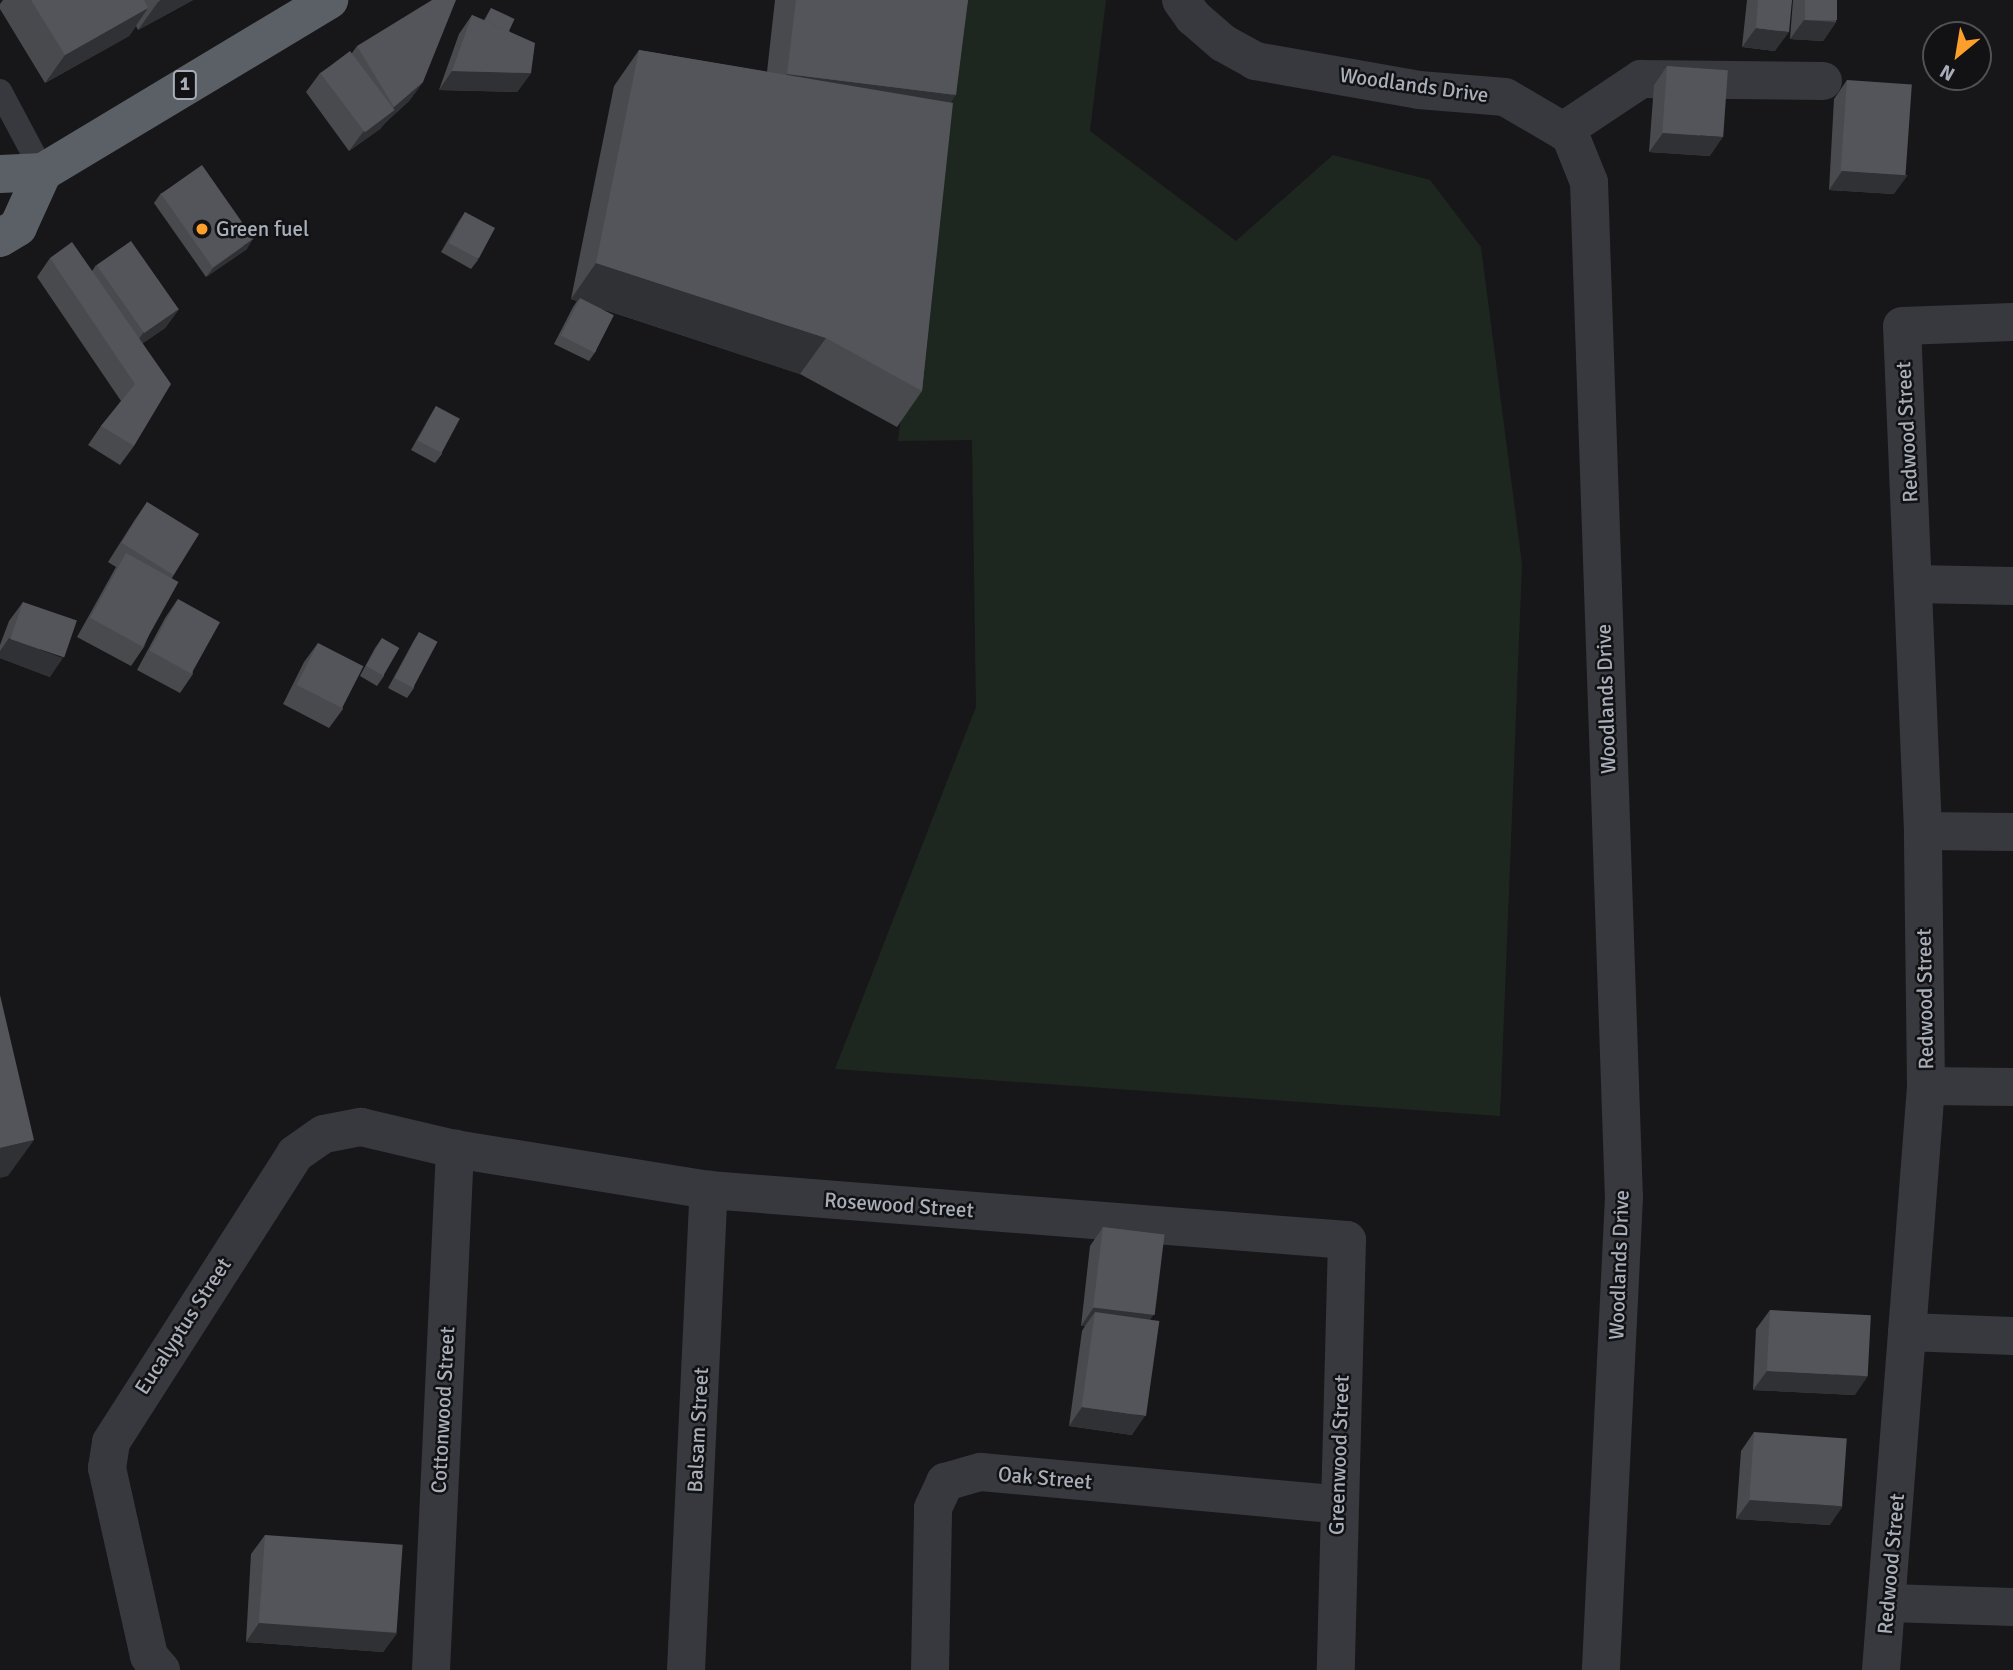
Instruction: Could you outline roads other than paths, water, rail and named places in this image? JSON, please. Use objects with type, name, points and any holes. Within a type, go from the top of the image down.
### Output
[{"type":"highway","name":"1","points":[[0,174],[43,172],[329,0]]},
{"type":"highway","points":[[0,238],[18,227],[43,172]]},
{"type":"street","name":"Woodlands Drive","points":[[1189,6],[1223,43],[1255,61],[1419,90],[1504,97],[1570,135],[1589,182],[1623,1197],[1601,1670]]},
{"type":"street","points":[[1563,131],[1641,79],[1823,81]]},
{"type":"street","name":"Redwood Street","points":[[1881,1670],[1889,1603],[1926,1086],[1923,831],[1902,326],[2013,322]]},
{"type":"street","points":[[1914,584],[2013,586]]},
{"type":"street","points":[[1923,831],[2013,832]]},
{"type":"street","points":[[1926,1086],[2013,1087]]},
{"type":"street","name":"Eucalyptus Street","points":[[161,1670],[149,1656],[107,1468],[111,1442],[124,1417],[295,1154],[324,1134],[361,1127],[455,1149]]},
{"type":"street","name":"Rosewood Street","points":[[455,1149],[709,1190],[1346,1240]]},
{"type":"street","name":"Cottonwood Street","points":[[431,1670],[455,1149]]},
{"type":"street","name":"Balsam Street","points":[[686,1670],[709,1190]]},
{"type":"street","name":"Greenwood Street","points":[[1336,1670],[1336,1504],[1346,1240]]},
{"type":"street","points":[[1907,1332],[2013,1336]]},
{"type":"street","name":"Oak Street","points":[[930,1670],[933,1508],[945,1482],[981,1472],[1336,1504]]},
{"type":"street","points":[[1889,1603],[2013,1607]]},
{"type":"lane","points":[[0,91],[43,172]]},
{"type":"place","name":"Green fuel","points":[[202,229]]}]
